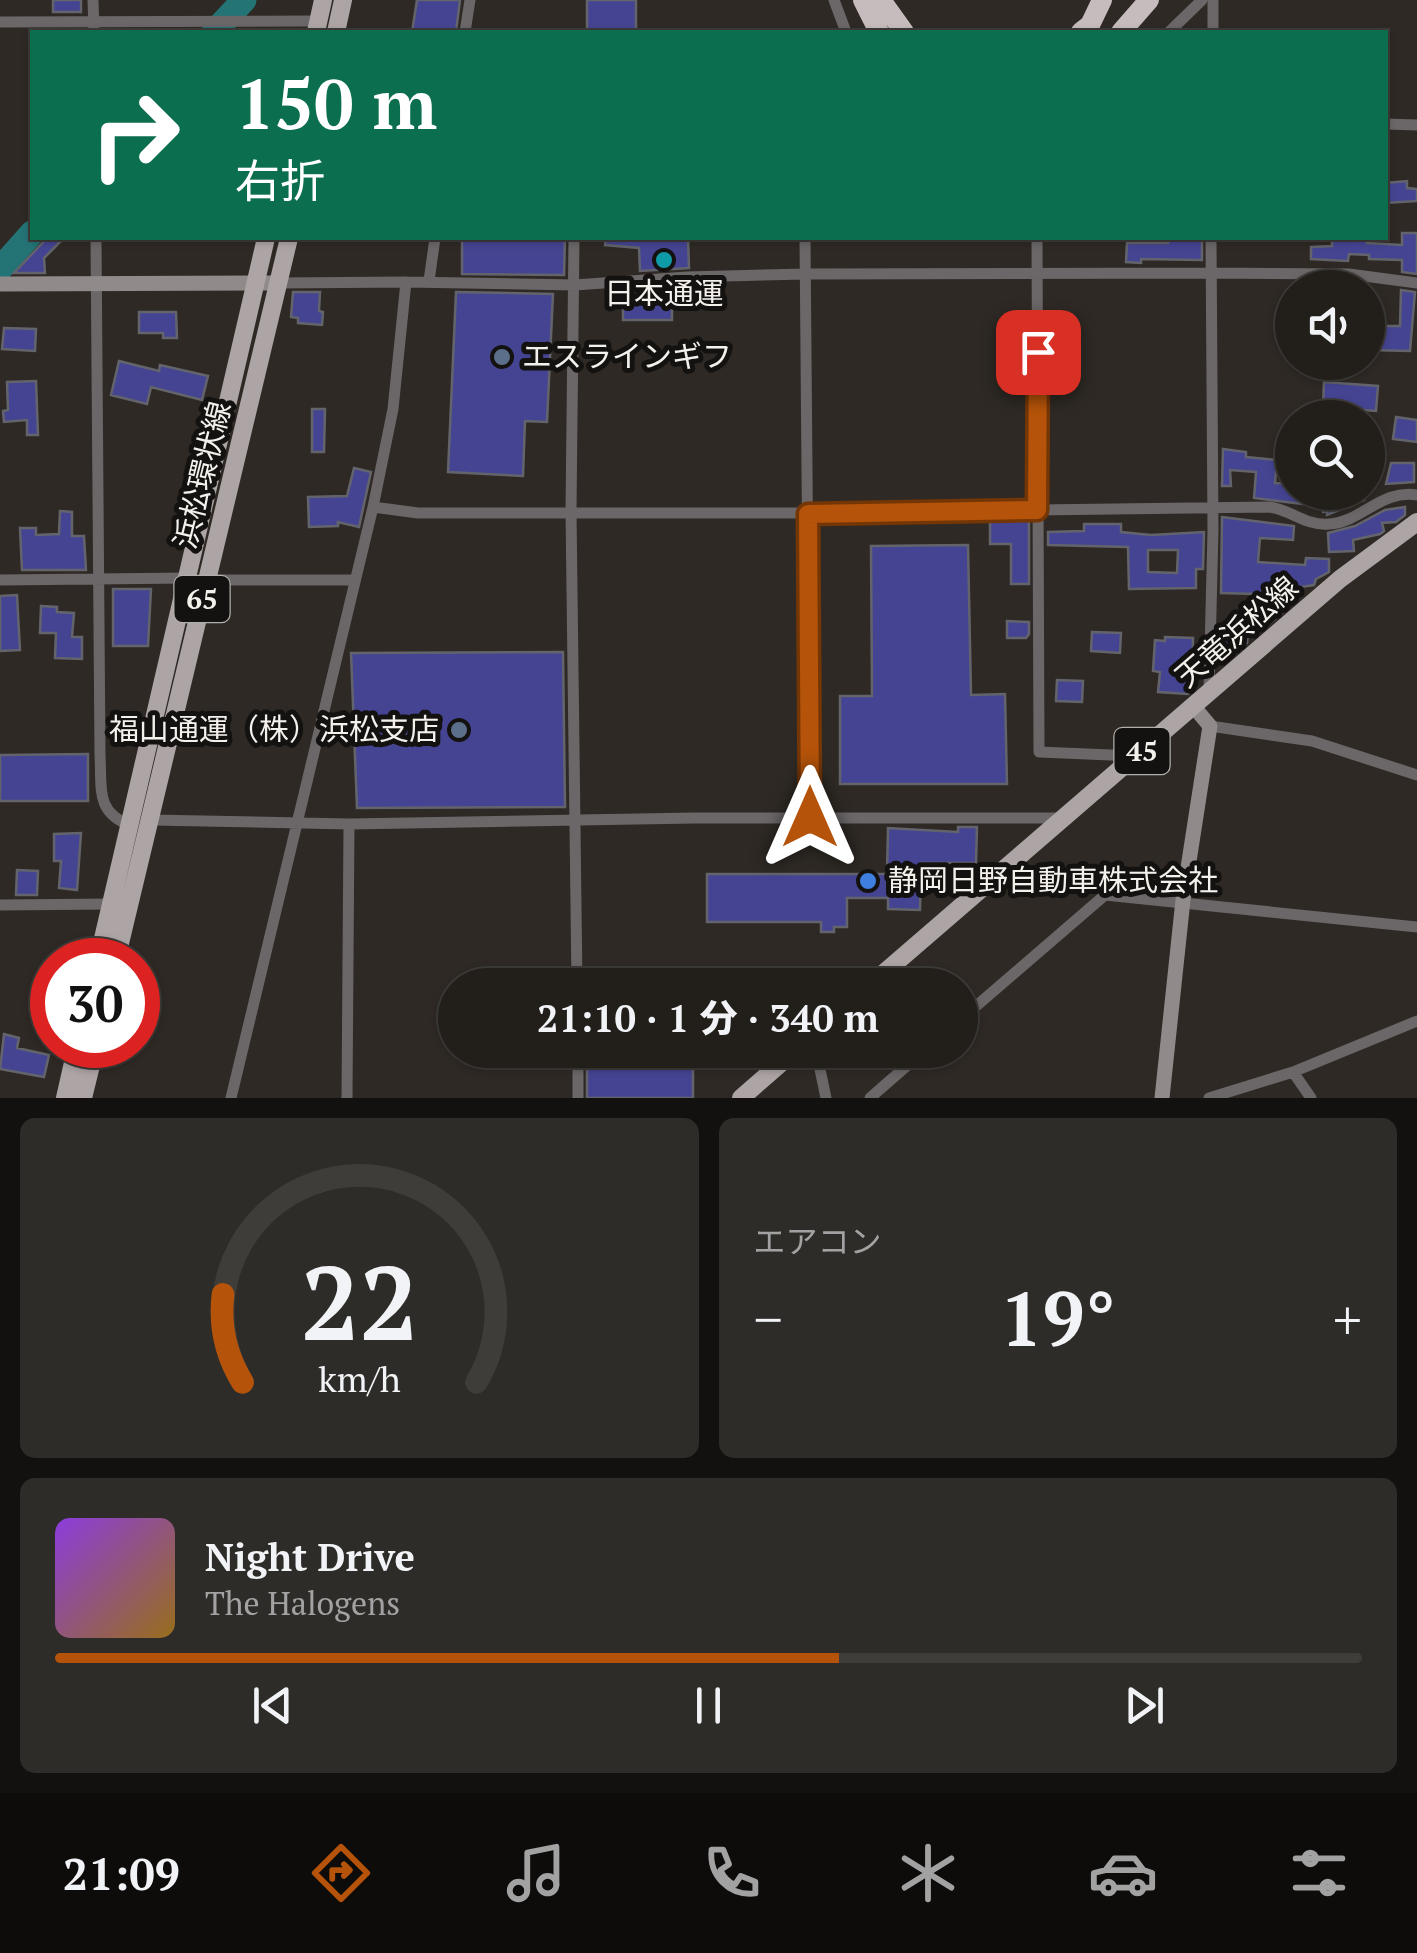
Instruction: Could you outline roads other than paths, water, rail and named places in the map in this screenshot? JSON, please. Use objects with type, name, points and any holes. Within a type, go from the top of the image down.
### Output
[{"type":"highway","points":[[863,0],[878,30]]},
{"type":"highway","points":[[881,0],[903,30]]},
{"type":"highway","points":[[1084,30],[1102,0]]},
{"type":"highway","points":[[1123,30],[1149,0]]},
{"type":"main road","points":[[317,27],[324,0]]},
{"type":"main road","points":[[336,30],[343,0]]},
{"type":"main road","name":"浜松環状線","points":[[103,938],[266,240]]},
{"type":"main road","name":"浜松環状線","points":[[122,938],[289,240]]},
{"type":"main road","name":"天竜浜松線","points":[[890,968],[1340,579],[1417,522]]},
{"type":"main road","points":[[64,1098],[71,1068]]},
{"type":"main road","points":[[83,1098],[90,1068]]},
{"type":"main road","points":[[741,1098],[775,1068]]},
{"type":"street","points":[[94,0],[94,27]]},
{"type":"street","points":[[465,30],[470,0]]},
{"type":"street","points":[[834,0],[845,30]]},
{"type":"street","points":[[1171,30],[1202,0]]},
{"type":"street","points":[[1213,30],[1214,0]]},
{"type":"street","points":[[0,22],[94,27],[235,20],[317,27]]},
{"type":"street","points":[[1388,124],[1417,125]]},
{"type":"street","points":[[96,240],[103,796],[110,817],[129,825]]},
{"type":"street","points":[[429,281],[435,240]]},
{"type":"street","points":[[574,240],[572,511],[577,968]]},
{"type":"street","points":[[806,240],[810,817]]},
{"type":"street","points":[[1038,240],[1039,752],[1135,756]]},
{"type":"street","points":[[1209,692],[1211,240]]},
{"type":"street","points":[[2,286],[429,281],[574,285],[688,277],[1038,273],[1349,274],[1417,283]]},
{"type":"street","points":[[231,1098],[372,507],[392,409],[406,282]]},
{"type":"street","points":[[372,507],[418,513],[808,514],[1212,508],[1289,510],[1303,521],[1327,524],[1346,520],[1382,499],[1400,494],[1417,496]]},
{"type":"street","points":[[0,580],[186,578]]},
{"type":"street","points":[[206,580],[354,580]]},
{"type":"street","points":[[1194,707],[1210,726],[1312,741],[1417,774]]},
{"type":"street","points":[[1162,1098],[1183,900],[1210,726]]},
{"type":"street","points":[[151,820],[349,824],[810,817],[1064,818]]},
{"type":"street","points":[[347,1098],[349,824]]},
{"type":"street","points":[[978,1004],[1105,894],[1417,927]]},
{"type":"street","points":[[0,905],[111,904]]},
{"type":"street","points":[[1209,1098],[1293,1072],[1417,1021]]},
{"type":"street","points":[[578,1068],[578,1098]]},
{"type":"street","points":[[820,1068],[826,1098]]},
{"type":"street","points":[[870,1098],[904,1068]]},
{"type":"street","points":[[1293,1072],[1311,1098]]},
{"type":"waterway","points":[[216,30],[244,0]]},
{"type":"waterway","points":[[0,269],[30,235]]},
{"type":"place","name":"日本通運","points":[[664,260]]},
{"type":"place","name":"エスラインギフ","points":[[502,357]]},
{"type":"place","name":"福山通運（株）浜松支店","points":[[459,730]]},
{"type":"place","name":"静岡日野自動車株式会社","points":[[868,881]]}]
